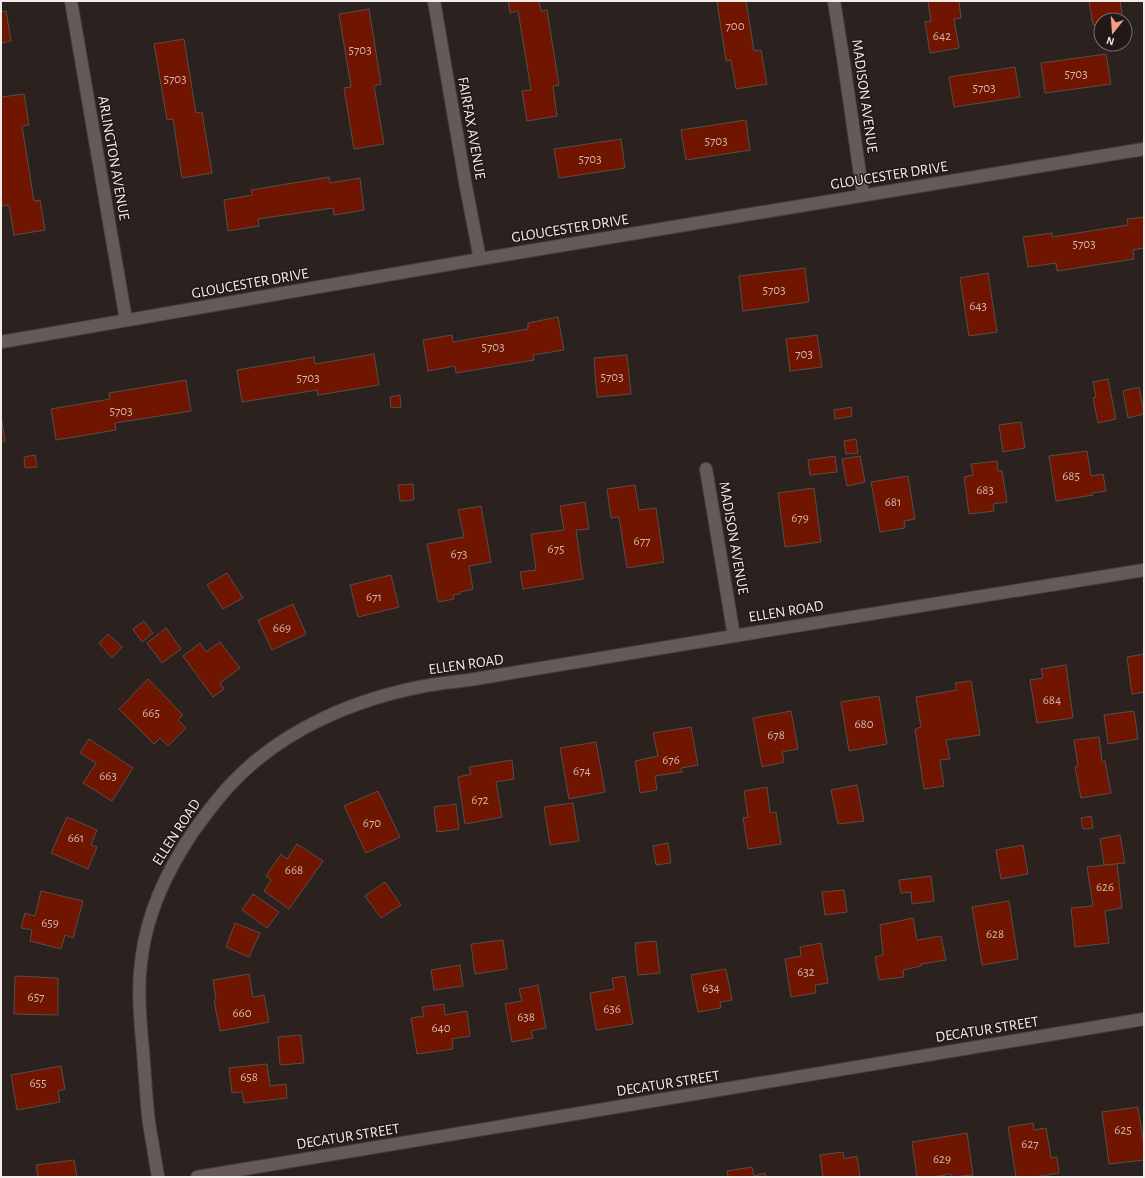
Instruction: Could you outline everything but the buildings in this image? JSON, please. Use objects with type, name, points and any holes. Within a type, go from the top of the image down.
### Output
[{"type":"street","name":"ARLINGTON AVENUE","points":[[71,1],[126,320]]},
{"type":"street","name":"FAIRFAX AVENUE","points":[[434,1],[480,259]]},
{"type":"street","name":"MADISON AVENUE","points":[[834,1],[863,195]]},
{"type":"street","name":"GLOUCESTER DRIVE","points":[[1,342],[480,259],[1144,149]]},
{"type":"street","name":"MADISON AVENUE","points":[[706,469],[734,636]]},
{"type":"street","name":"ELLEN ROAD","points":[[158,1177],[149,1121],[139,1005],[139,982],[142,954],[150,920],[156,900],[167,874],[181,850],[210,808],[234,780],[260,756],[289,735],[342,710],[383,695],[426,686],[1144,570]]},
{"type":"street","name":"DECATUR STREET","points":[[197,1177],[1144,1019]]}]
